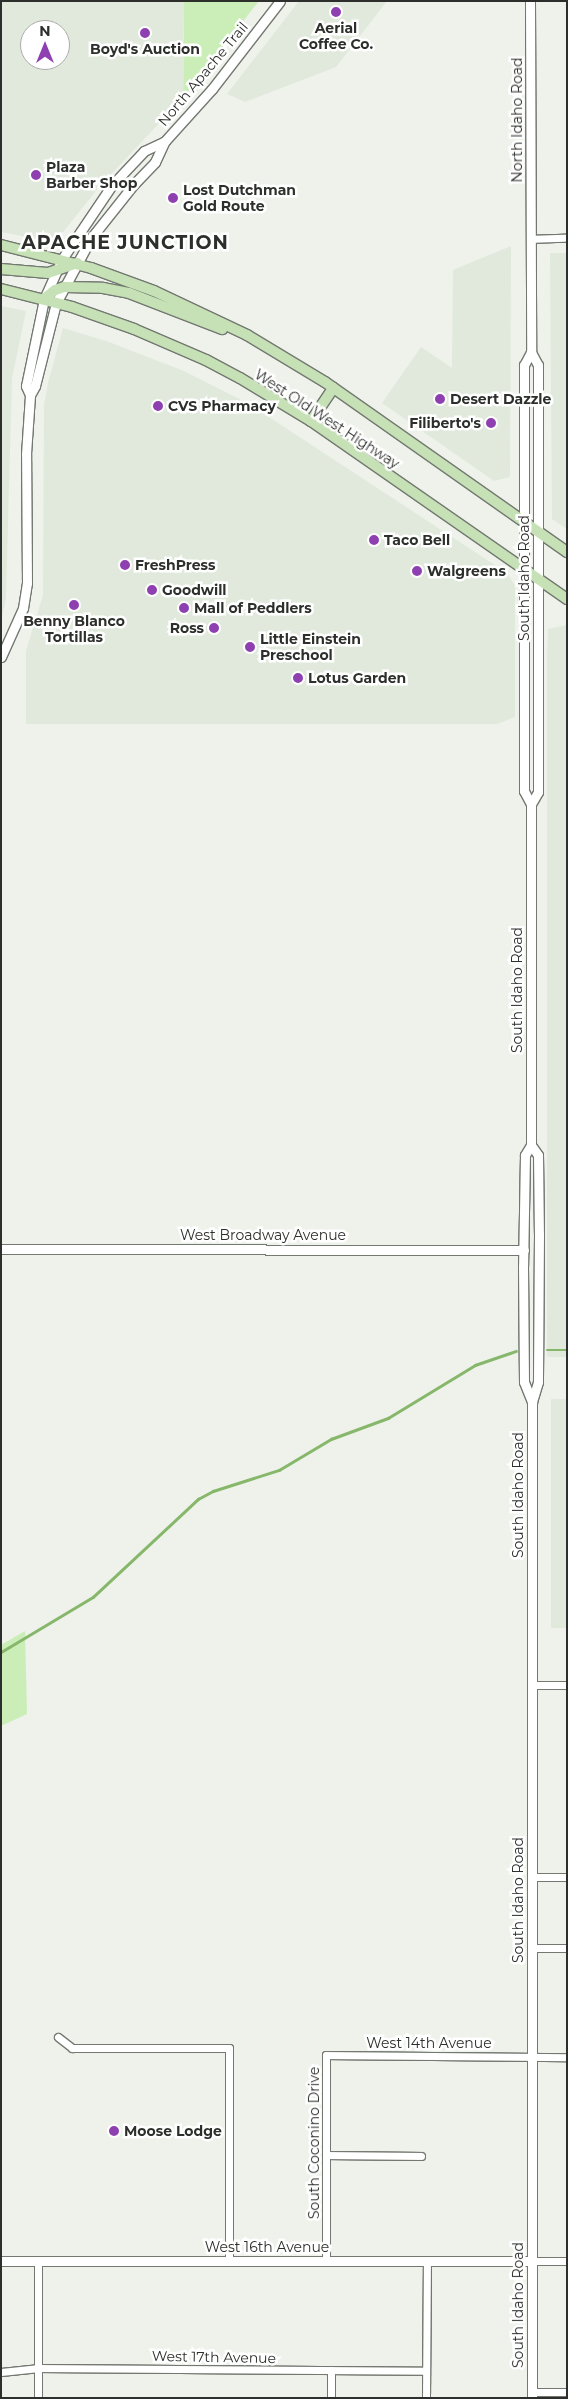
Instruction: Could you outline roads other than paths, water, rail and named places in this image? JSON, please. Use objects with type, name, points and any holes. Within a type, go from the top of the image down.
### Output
[{"type":"main road","name":"North Apache Trail","points":[[30,395],[35,386],[56,303],[77,263],[103,222],[155,162],[164,141],[212,89],[280,1]]},
{"type":"main road","name":"North Idaho Road","points":[[530,1],[531,238]]},
{"type":"main road","name":"North Apache Trail","points":[[30,395],[26,386],[28,368],[44,300],[55,272],[112,185],[144,151],[164,141]]},
{"type":"main road","name":"South Idaho Road","points":[[531,238],[531,352],[524,366],[524,791],[531,804],[531,1146],[524,1155],[524,1382],[532,1402]]},
{"type":"main road","name":"West Old West Highway","points":[[1,245],[77,263],[154,291],[247,335],[333,388],[567,552]]},
{"type":"main road","points":[[1,269],[55,272],[77,263]]},
{"type":"main road","points":[[44,300],[56,290],[64,287],[85,286],[129,292],[237,335],[247,335]]},
{"type":"main road","name":"West Old West Highway","points":[[1,290],[56,303],[134,329],[206,360],[273,397],[311,421],[567,598]]},
{"type":"main road","name":"South Idaho Road","points":[[531,352],[538,365],[538,792],[531,804]]},
{"type":"main road","points":[[311,421],[333,388]]},
{"type":"main road","points":[[1,657],[21,613],[27,583],[26,454],[30,395]]},
{"type":"main road","name":"South Idaho Road","points":[[531,1146],[538,1155],[538,1382],[532,1402],[532,2395]]},
{"type":"main road","name":"West Broadway Avenue","points":[[1,1249],[524,1250]]},
{"type":"main road","name":"West 16th Avenue","points":[[1,2261],[532,2261]]},
{"type":"street","points":[[531,238],[567,238]]},
{"type":"street","points":[[532,1685],[567,1685]]},
{"type":"street","points":[[532,1877],[567,1877]]},
{"type":"street","points":[[532,1948],[567,1948]]},
{"type":"street","points":[[58,2037],[72,2048],[229,2048],[229,2260]]},
{"type":"street","name":"West 14th Avenue","points":[[326,2055],[567,2057]]},
{"type":"street","name":"South Coconino Drive","points":[[326,2055],[326,2260]]},
{"type":"street","points":[[327,2156],[421,2156]]},
{"type":"street","points":[[38,2260],[38,2398]]},
{"type":"street","points":[[426,2398],[427,2260]]},
{"type":"street","points":[[532,2261],[567,2261]]},
{"type":"street","name":"West 17th Avenue","points":[[1,2372],[37,2368],[426,2371]]},
{"type":"street","points":[[331,2370],[331,2398]]},
{"type":"street","points":[[532,2395],[567,2392]]},
{"type":"waterway","points":[[547,1350],[567,1350]]},
{"type":"waterway","points":[[1,1652],[93,1597],[198,1499],[213,1491],[279,1470],[331,1439],[388,1418],[475,1365],[516,1351]]},
{"type":"place","name":"Aerial Coffee Co.","points":[[336,12]]},
{"type":"place","name":"Boyd's Auction","points":[[145,33]]},
{"type":"place","name":"Plaza Barber Shop","points":[[36,175]]},
{"type":"place","name":"Lost Dutchman Gold Route","points":[[173,198]]},
{"type":"place","name":"Desert Dazzle","points":[[440,399]]},
{"type":"place","name":"CVS Pharmacy","points":[[158,406]]},
{"type":"place","name":"Filiberto's","points":[[491,423]]},
{"type":"place","name":"Taco Bell","points":[[374,540]]},
{"type":"place","name":"FreshPress","points":[[125,565]]},
{"type":"place","name":"Walgreens","points":[[417,571]]},
{"type":"place","name":"Goodwill","points":[[152,590]]},
{"type":"place","name":"Benny Blanco Tortillas","points":[[74,605]]},
{"type":"place","name":"Mall of Peddlers","points":[[184,608]]},
{"type":"place","name":"Ross","points":[[214,628]]},
{"type":"place","name":"Little Einstein Preschool","points":[[250,647]]},
{"type":"place","name":"Lotus Garden","points":[[298,678]]},
{"type":"place","name":"Moose Lodge","points":[[114,2131]]},
{"type":"district","name":"APACHE JUNCTION","points":[[125,243]]}]
